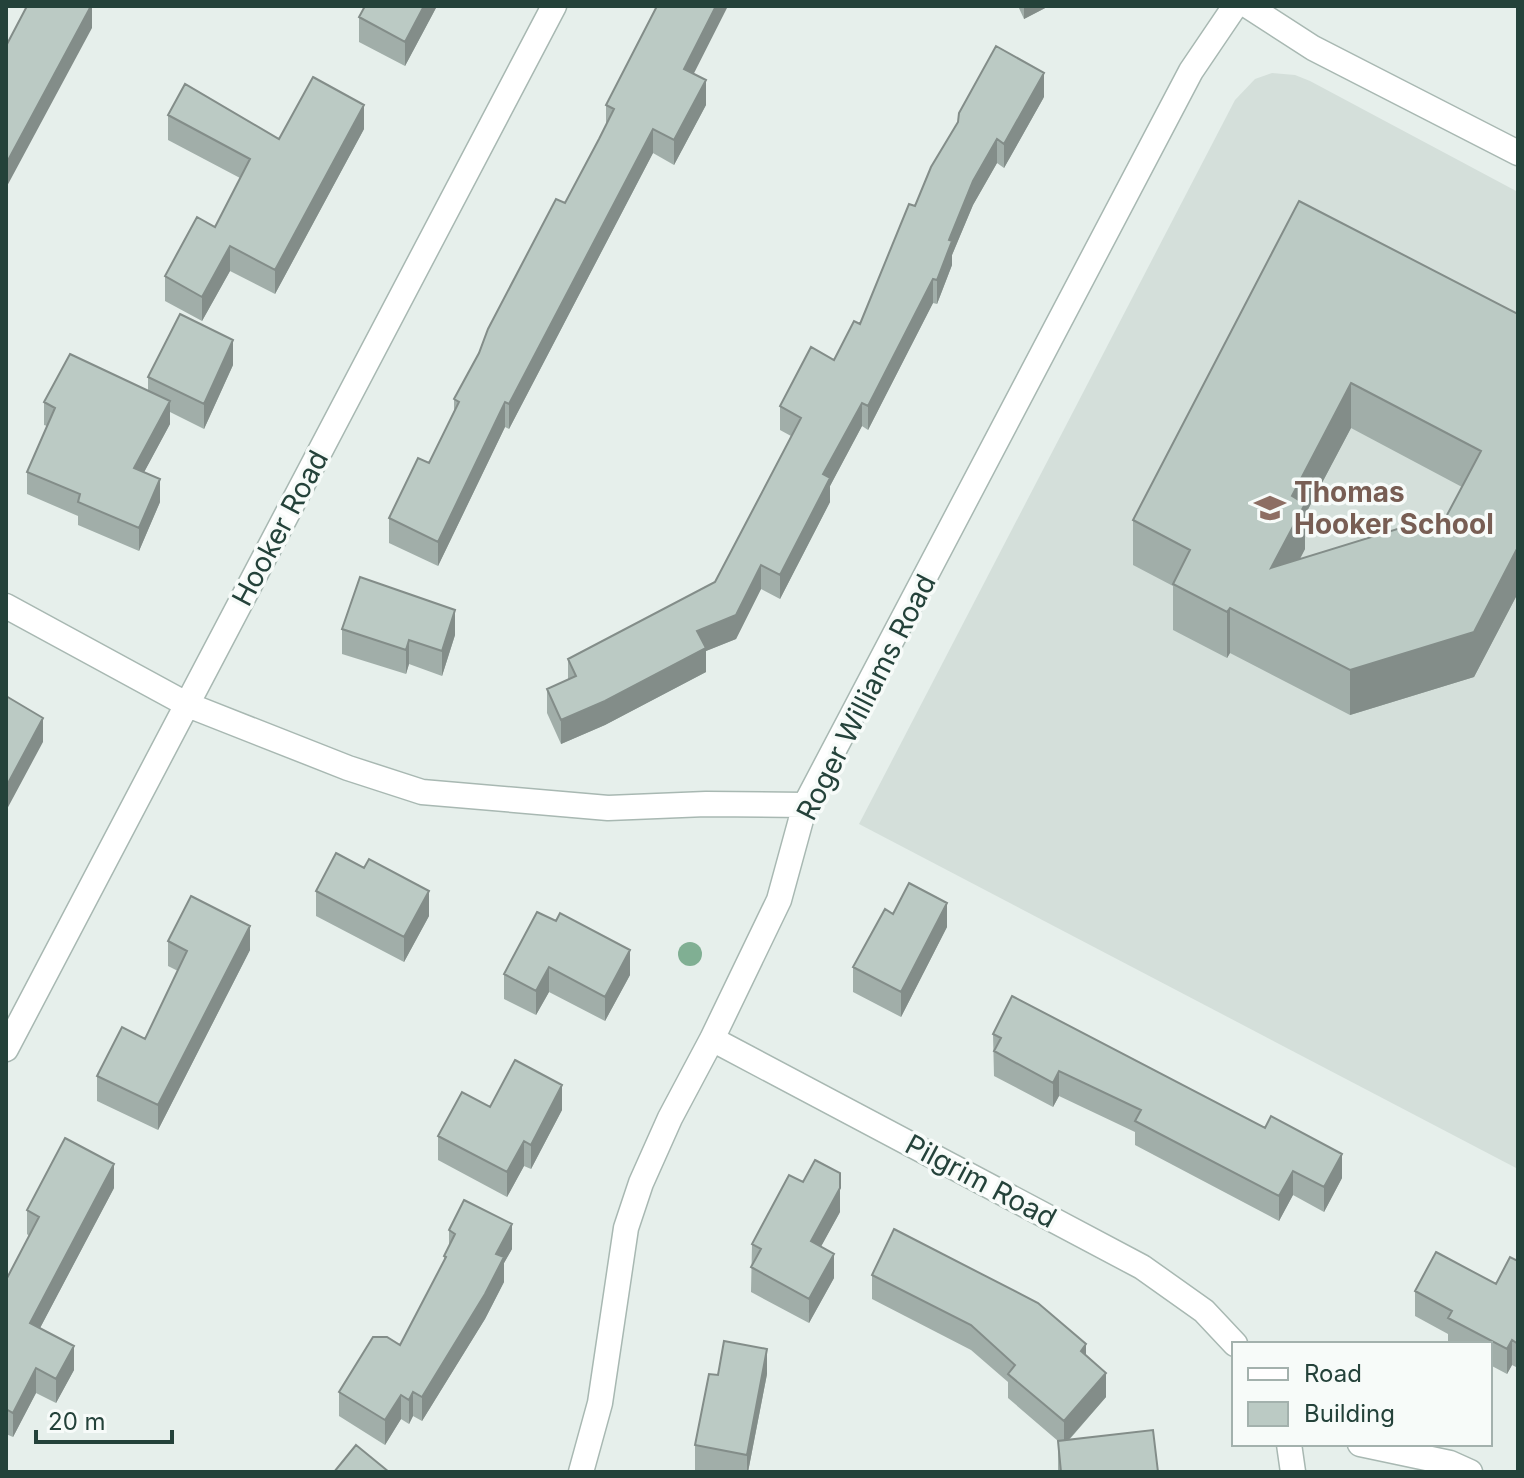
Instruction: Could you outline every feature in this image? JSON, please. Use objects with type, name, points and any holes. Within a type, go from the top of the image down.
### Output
[{"type":"street","name":"Hooker Road","points":[[6,1049],[554,6]]},
{"type":"street","name":"Roger Williams Road","points":[[581,1472],[600,1403],[626,1228],[641,1183],[670,1118],[779,900],[805,805],[1191,71],[1235,6]]},
{"type":"street","points":[[1248,6],[1313,48],[1518,153]]},
{"type":"street","points":[[6,606],[188,705],[348,768],[422,792],[608,808],[706,804],[805,805]]},
{"type":"street","name":"Pilgrim Road","points":[[712,1039],[1142,1267],[1204,1311],[1233,1342]]},
{"type":"street","points":[[1289,1446],[1293,1472]]},
{"type":"street","points":[[1369,1446],[1450,1463],[1470,1472]]},
{"type":"shaded area","name":"Thomas Hooker School","points":[[1272,73],[1295,75],[1310,81],[1518,192],[1518,1169],[859,824],[1235,100],[1255,79]]},
{"type":"building","points":[[27,6],[91,6],[6,164],[6,46]]},
{"type":"building","points":[[365,6],[424,6],[405,42],[359,17]]},
{"type":"building","points":[[657,6],[716,6],[684,69],[706,80],[674,140],[653,129],[509,404],[505,402],[438,542],[389,518],[418,458],[429,463],[459,402],[454,399],[556,199],[565,203],[599,139],[614,109],[606,105]]},
{"type":"building","points":[[996,46],[1044,73],[1004,144],[997,139],[973,181],[937,280],[933,279],[868,406],[862,403],[823,474],[830,478],[780,575],[761,565],[736,615],[697,631],[706,648],[605,701],[561,720],[547,689],[576,676],[568,659],[715,582],[801,418],[780,406],[811,347],[834,360],[854,321],[860,324],[909,204],[915,206],[931,167],[958,122],[959,113]]},
{"type":"building","points":[[313,77],[364,105],[275,270],[230,246],[202,297],[165,276],[197,217],[215,227],[250,159],[168,115],[185,84],[279,139]]},
{"type":"building","points":[[1299,201],[1518,314],[1518,547],[1474,632],[1350,670],[1230,608],[1227,612],[1173,584],[1190,550],[1133,520]],"holes":[[[1351,383],[1481,451],[1438,532],[1420,522],[1271,568],[1305,504],[1292,496]]]},
{"type":"building","points":[[180,314],[233,340],[204,404],[148,377]]},
{"type":"building","points":[[70,354],[170,401],[134,468],[160,479],[139,528],[78,502],[80,494],[27,472],[55,408],[44,402]]},
{"type":"building","points":[[360,577],[455,610],[442,651],[409,640],[406,650],[342,629]]},
{"type":"building","points":[[6,696],[43,718],[6,787]]},
{"type":"building","points":[[336,853],[364,868],[369,859],[429,891],[404,937],[316,891]]},
{"type":"building","points":[[909,883],[947,903],[901,992],[853,967],[885,909],[893,914]]},
{"type":"building","points":[[191,896],[250,926],[158,1105],[97,1076],[122,1027],[145,1039],[187,951],[168,941]]},
{"type":"building","points":[[537,912],[556,921],[560,913],[630,950],[605,997],[549,967],[536,991],[504,974]]},
{"type":"building","points":[[1012,996],[1265,1128],[1271,1116],[1342,1154],[1324,1187],[1293,1171],[1279,1196],[1135,1121],[1141,1110],[1059,1071],[1053,1083],[994,1051],[1001,1038],[993,1034]]},
{"type":"building","points":[[515,1060],[562,1085],[531,1145],[524,1141],[507,1172],[438,1136],[462,1092],[490,1107]]},
{"type":"building","points":[[65,1138],[114,1164],[30,1323],[74,1346],[56,1379],[36,1368],[13,1413],[6,1409],[6,1280],[39,1217],[27,1210]]},
{"type":"building","points":[[815,1160],[840,1173],[840,1188],[811,1241],[834,1254],[809,1299],[751,1267],[761,1249],[752,1244],[789,1175],[803,1182]]},
{"type":"building","points":[[464,1200],[512,1224],[496,1254],[504,1257],[422,1397],[413,1392],[409,1400],[401,1395],[385,1420],[339,1392],[373,1337],[387,1337],[400,1345],[446,1257],[455,1234],[449,1230]]},
{"type":"building","points":[[894,1229],[1038,1303],[1086,1344],[1081,1351],[1106,1373],[1064,1421],[1008,1374],[1015,1365],[971,1325],[872,1275]]},
{"type":"building","points":[[1436,1252],[1496,1284],[1510,1257],[1518,1261],[1518,1344],[1512,1340],[1507,1349],[1448,1318],[1452,1311],[1415,1291]]},
{"type":"building","points":[[724,1341],[767,1349],[747,1455],[695,1445],[709,1374],[718,1375]]},
{"type":"building","points":[[1153,1430],[1158,1472],[1061,1472],[1058,1441]]},
{"type":"building","points":[[356,1445],[389,1472],[334,1472]]},
{"type":"place","name":"Thomas Hooker School","points":[[1270,508]]}]
